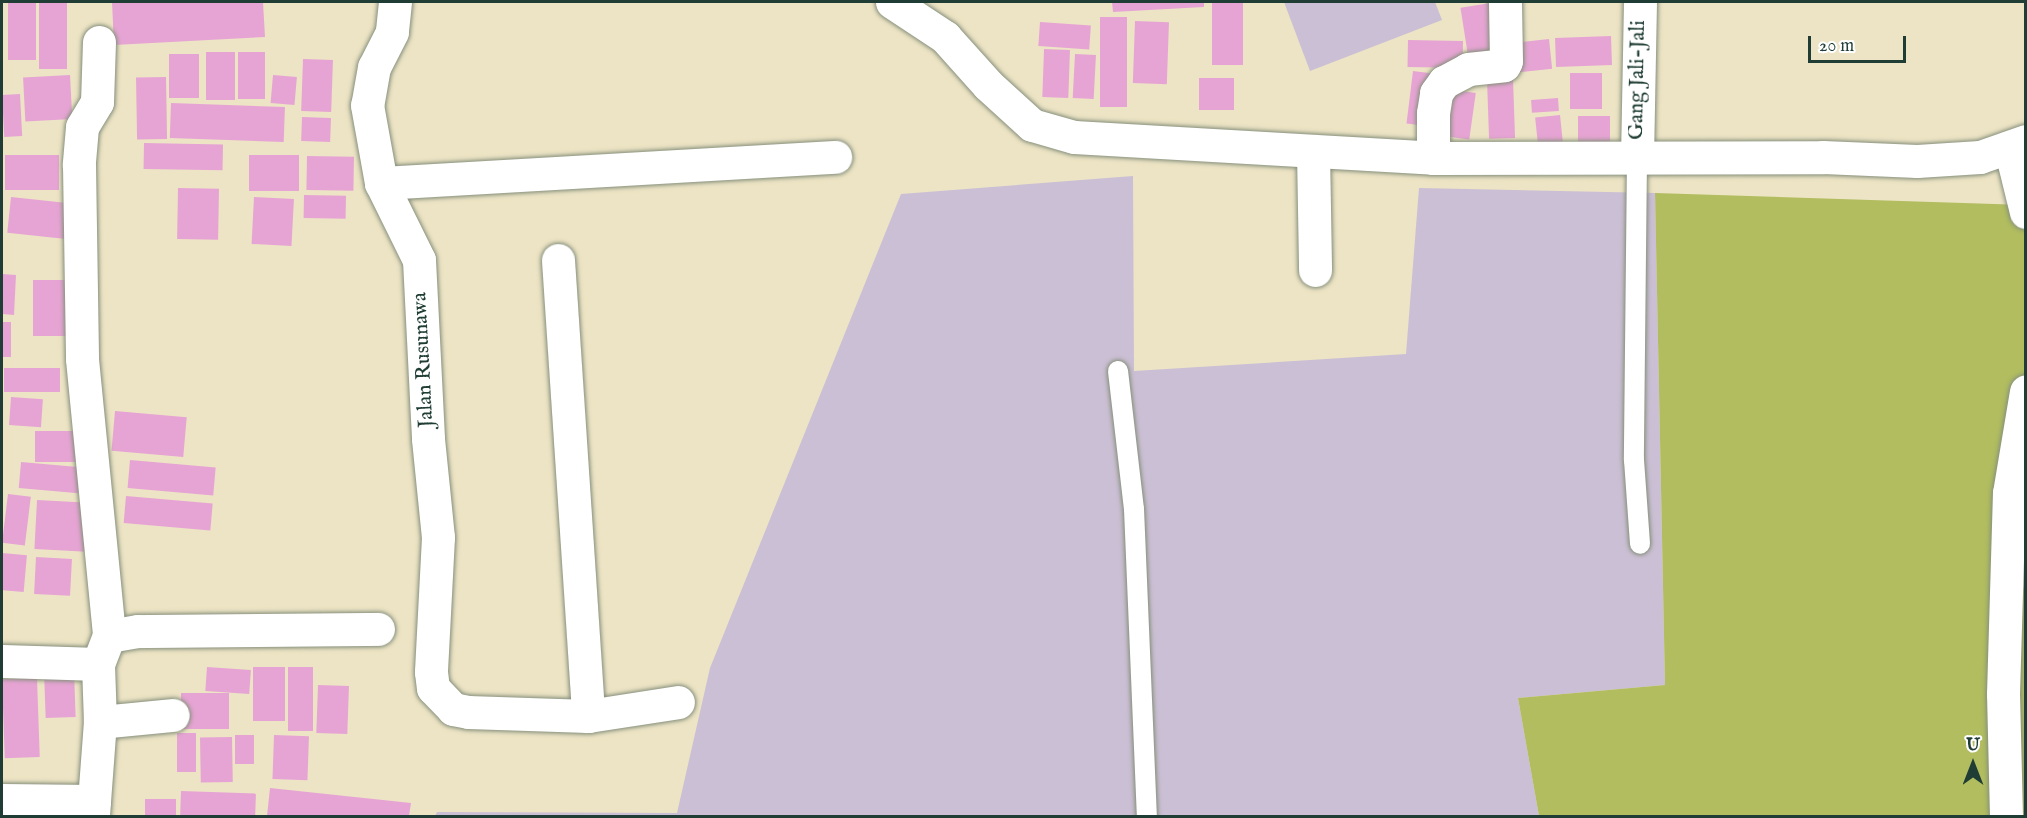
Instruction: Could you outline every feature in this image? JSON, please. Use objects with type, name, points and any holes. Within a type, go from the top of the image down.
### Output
[{"type":"street","name":"Jalan Rusunawa","points":[[395,2],[392,32],[374,67],[367,105],[381,183],[419,260],[428,439],[438,537],[431,672],[433,688],[453,709],[468,712],[588,716]]},
{"type":"street","points":[[892,2],[945,37],[1032,125],[1085,138],[1432,158],[1948,160],[1980,157],[2018,144],[2025,212]]},
{"type":"street","points":[[1432,158],[1436,93],[1444,82],[1468,69],[1504,65],[1506,61],[1505,2]]},
{"type":"street","name":"Gang Jali-Jali","points":[[1636,158],[1640,2]]},
{"type":"street","points":[[2,800],[93,809],[103,650],[82,360],[79,177],[82,128],[97,102],[99,42]]},
{"type":"street","points":[[1313,151],[1315,270]]},
{"type":"street","points":[[381,183],[835,157]]},
{"type":"street","points":[[558,260],[588,716],[678,702]]},
{"type":"street","points":[[2006,816],[2003,694],[2009,493],[2025,391]]},
{"type":"street","points":[[2,660],[103,650],[158,630],[378,629]]},
{"type":"street","points":[[100,722],[172,714]]},
{"type":"lane","points":[[1636,158],[1634,460],[1640,544]]},
{"type":"lane","points":[[1118,371],[1134,508],[1147,816]]},
{"type":"shaded area","points":[[1284,2],[1435,2],[1442,20],[1310,71]]},
{"type":"shaded area","points":[[1133,176],[1134,371],[1406,354],[1419,188],[1655,193],[1665,685],[1518,698],[1539,816],[435,816],[437,812],[677,813],[710,668],[901,194]]},
{"type":"green space","points":[[1655,193],[2025,205],[2026,461],[2008,584],[2025,588],[2025,816],[1539,816],[1518,698],[1665,685]]},
{"type":"building","points":[[8,2],[36,2],[36,60],[8,60]]},
{"type":"building","points":[[39,2],[67,2],[67,69],[39,69]]},
{"type":"building","points":[[112,2],[263,2],[265,37],[114,45]]},
{"type":"building","points":[[1112,2],[1204,2],[1204,7],[1113,12]]},
{"type":"building","points":[[1212,2],[1243,2],[1243,65],[1212,65]]},
{"type":"building","points":[[1497,2],[1505,53],[1469,59],[1460,8]]},
{"type":"building","points":[[1100,17],[1127,17],[1127,107],[1100,107]]},
{"type":"building","points":[[1135,21],[1169,22],[1167,84],[1133,83]]},
{"type":"building","points":[[1040,22],[1091,26],[1089,49],[1038,46]]},
{"type":"building","points":[[1611,36],[1612,65],[1556,67],[1555,38]]},
{"type":"building","points":[[1549,39],[1552,69],[1517,72],[1514,43]]},
{"type":"building","points":[[1408,40],[1463,41],[1463,68],[1408,67]]},
{"type":"building","points":[[1044,49],[1070,50],[1068,98],[1042,97]]},
{"type":"building","points":[[206,52],[235,52],[235,100],[206,100]]},
{"type":"building","points":[[238,52],[265,52],[265,99],[238,99]]},
{"type":"building","points":[[169,54],[199,54],[199,98],[169,98]]},
{"type":"building","points":[[1075,54],[1096,55],[1094,99],[1073,98]]},
{"type":"building","points":[[303,59],[333,60],[331,112],[301,111]]},
{"type":"building","points":[[1413,71],[1437,74],[1430,127],[1407,124]]},
{"type":"building","points":[[1570,73],[1602,73],[1602,109],[1570,109]]},
{"type":"building","points":[[70,75],[72,119],[25,121],[23,77]]},
{"type":"building","points":[[273,75],[297,77],[294,105],[271,103]]},
{"type":"building","points":[[166,77],[167,139],[137,140],[136,78]]},
{"type":"building","points":[[1199,78],[1234,78],[1234,110],[1199,110]]},
{"type":"building","points":[[1513,79],[1515,138],[1489,139],[1487,80]]},
{"type":"building","points":[[1454,90],[1476,93],[1469,140],[1447,137]]},
{"type":"building","points":[[20,94],[22,136],[4,137],[2,95]]},
{"type":"building","points":[[1558,98],[1559,111],[1532,113],[1531,100]]},
{"type":"building","points":[[171,103],[285,107],[284,142],[170,138]]},
{"type":"building","points":[[1560,115],[1563,143],[1538,145],[1535,118]]},
{"type":"building","points":[[1578,116],[1610,116],[1610,144],[1578,144]]},
{"type":"building","points":[[302,117],[331,118],[330,142],[301,141]]},
{"type":"building","points":[[144,143],[223,144],[223,170],[144,169]]},
{"type":"building","points":[[5,155],[59,155],[59,190],[5,190]]},
{"type":"building","points":[[249,155],[299,155],[299,191],[249,191]]},
{"type":"building","points":[[307,156],[354,157],[353,191],[306,190]]},
{"type":"building","points":[[178,188],[219,189],[218,240],[177,239]]},
{"type":"building","points":[[304,195],[346,196],[346,219],[304,218]]},
{"type":"building","points":[[11,197],[77,204],[73,240],[7,233]]},
{"type":"building","points":[[254,197],[294,199],[291,246],[252,244]]},
{"type":"building","points":[[2,274],[16,275],[14,315],[2,314]]},
{"type":"building","points":[[33,280],[75,280],[75,336],[33,336]]},
{"type":"building","points":[[2,322],[11,322],[11,357],[2,357]]},
{"type":"building","points":[[4,368],[60,368],[60,392],[4,392]]},
{"type":"building","points":[[11,397],[43,399],[41,427],[9,425]]},
{"type":"building","points":[[115,411],[187,417],[183,457],[112,451]]},
{"type":"building","points":[[35,431],[83,431],[83,462],[35,462]]},
{"type":"building","points":[[130,460],[216,467],[213,495],[128,488]]},
{"type":"building","points":[[21,462],[81,467],[79,493],[19,488]]},
{"type":"building","points":[[8,494],[31,497],[25,545],[2,543]]},
{"type":"building","points":[[126,496],[213,504],[210,530],[124,523]]},
{"type":"building","points":[[37,500],[89,503],[86,552],[34,549]]},
{"type":"building","points":[[2,553],[27,555],[24,592],[2,590]]},
{"type":"building","points":[[36,557],[72,559],[70,596],[34,594]]},
{"type":"building","points":[[207,667],[251,670],[249,694],[205,691]]},
{"type":"building","points":[[253,667],[285,667],[285,721],[253,721]]},
{"type":"building","points":[[288,667],[313,667],[313,731],[288,731]]},
{"type":"building","points":[[74,670],[76,717],[46,718],[44,671]]},
{"type":"building","points":[[37,678],[40,757],[5,758],[2,679]]},
{"type":"building","points":[[318,685],[349,686],[347,734],[316,733]]},
{"type":"building","points":[[181,693],[229,693],[229,729],[181,729]]},
{"type":"building","points":[[177,733],[196,733],[196,772],[177,772]]},
{"type":"building","points":[[235,735],[254,735],[254,764],[235,764]]},
{"type":"building","points":[[274,735],[309,736],[307,780],[272,779]]},
{"type":"building","points":[[232,737],[233,782],[201,783],[200,738]]},
{"type":"building","points":[[270,788],[411,803],[409,816],[267,816]]},
{"type":"building","points":[[181,791],[256,794],[255,816],[180,816]]},
{"type":"building","points":[[145,799],[176,799],[176,816],[145,816]]}]
